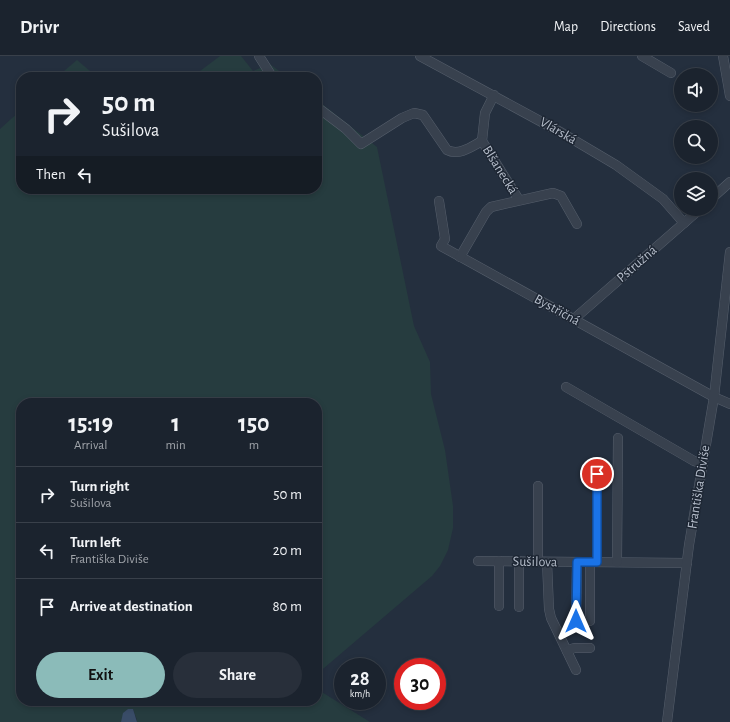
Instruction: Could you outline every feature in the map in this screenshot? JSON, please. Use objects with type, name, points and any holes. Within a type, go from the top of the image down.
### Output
[{"type":"street","points":[[259,56],[270,72]]},
{"type":"street","name":"Vlárská","points":[[420,56],[562,132],[616,165],[663,199],[684,223]]},
{"type":"street","points":[[723,56],[730,96]]},
{"type":"street","points":[[645,57],[671,73]]},
{"type":"street","name":"Blšanecká","points":[[494,95],[485,113],[482,141],[519,200]]},
{"type":"street","name":"Blšanecká","points":[[322,111],[346,129],[361,144],[402,118],[414,113],[423,115],[447,150],[452,152],[460,152],[482,141]]},
{"type":"street","points":[[718,193],[730,182]]},
{"type":"street","name":"Blšanecká","points":[[460,256],[486,212],[491,207],[553,193],[560,196],[577,224]]},
{"type":"street","name":"Bystřičná","points":[[439,201],[444,239],[441,246],[714,397],[730,404]]},
{"type":"street","name":"Pstružná","points":[[574,319],[692,216]]},
{"type":"street","name":"Františka Diviše","points":[[667,722],[687,563],[714,397],[730,252]]},
{"type":"street","points":[[566,387],[694,461],[703,464]]},
{"type":"street","points":[[617,562],[618,438]]},
{"type":"street","points":[[577,562],[576,621],[590,621],[594,562],[597,462]]},
{"type":"street","points":[[538,486],[542,562],[549,609],[551,618],[576,670]]},
{"type":"street","name":"Sušilova","points":[[478,561],[687,563]]},
{"type":"street","points":[[498,561],[499,606]]},
{"type":"street","points":[[519,562],[519,606]]},
{"type":"street","points":[[567,651],[574,648],[590,648]]},
{"type":"green space","points":[[220,56],[241,56],[253,71],[270,64],[280,72],[199,72]]},
{"type":"green space","points":[[77,60],[91,72],[63,72]]},
{"type":"green space","points":[[322,104],[377,147],[414,326],[430,362],[431,394],[445,450],[453,506],[453,528],[448,550],[440,566],[432,576],[322,670],[322,398],[16,398],[16,706],[322,706],[322,692],[334,700],[334,710],[351,710],[370,722],[137,722],[133,709],[128,709],[121,722],[0,722],[0,129],[16,115],[16,194],[322,194]]},
{"type":"water","points":[[128,709],[133,709],[137,722],[121,722],[123,713]]},
{"type":"route","points":[[576,621],[577,562],[597,562],[597,474]]}]
